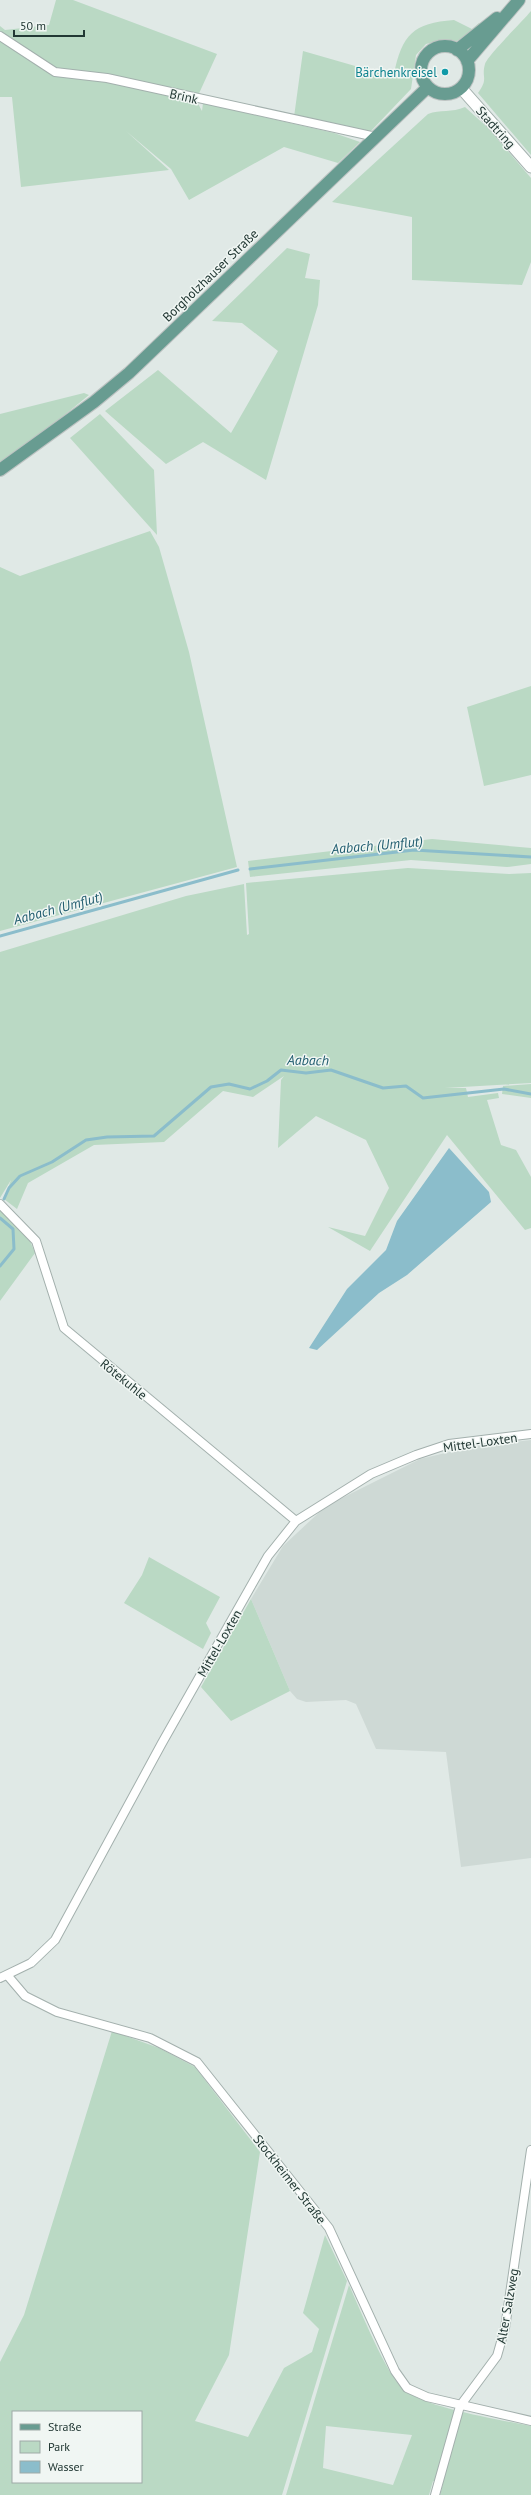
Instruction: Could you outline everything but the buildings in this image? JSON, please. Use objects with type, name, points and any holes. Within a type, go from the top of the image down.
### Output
[{"type":"main road","points":[[457,50],[518,1]]},
{"type":"main road","points":[[467,61],[518,1]]},
{"type":"main road","points":[[443,47],[457,50],[467,61],[469,76],[461,88],[448,94],[441,94],[428,87],[424,81],[422,66],[429,53],[443,47]]},
{"type":"main road","name":"Borgholzhauser Straße","points":[[0,470],[94,402],[129,373],[428,87]]},
{"type":"street","name":"Brink","points":[[0,36],[55,72],[107,78],[376,137]]},
{"type":"street","name":"Stadtring","points":[[461,88],[531,167]]},
{"type":"street","name":"Rötekuhle","points":[[0,1204],[36,1241],[64,1328],[296,1521]]},
{"type":"street","name":"Mittel-Loxten","points":[[4,1977],[31,1963],[55,1940],[162,1743],[268,1556],[296,1521],[371,1474],[416,1455],[449,1444],[531,1434]]},
{"type":"street","name":"Stockheimer Straße","points":[[4,1977],[25,1996],[57,2012],[150,2038],[197,2062],[329,2228],[395,2371],[407,2388],[428,2398],[531,2421]]},
{"type":"street","name":"Alter Salzweg","points":[[435,2495],[460,2406],[497,2356],[505,2328],[531,2150]]},
{"type":"shaded area","points":[[531,1440],[531,1858],[461,1867],[446,1752],[376,1749],[356,1704],[346,1700],[306,1702],[297,1699],[290,1691],[251,1599],[283,1546],[326,1506],[420,1459],[471,1447]]},
{"type":"green space","points":[[56,0],[73,0],[217,54],[196,100],[202,111],[203,103],[334,133],[360,142],[338,163],[284,147],[189,200],[171,169],[126,131],[169,170],[21,187],[12,97],[0,97],[0,26],[5,30],[49,25]]},
{"type":"green space","points":[[531,11],[531,155],[478,93],[484,81],[484,69],[487,60]]},
{"type":"green space","points":[[454,20],[472,29],[479,23],[482,24],[457,41],[442,40],[426,44],[416,55],[411,89],[371,131],[294,117],[303,51],[383,74],[394,74],[401,50],[412,34],[419,28],[428,24]]},
{"type":"green space","points":[[465,107],[487,127],[531,178],[531,262],[522,285],[412,280],[412,217],[332,202],[428,114]]},
{"type":"green space","points":[[287,248],[310,254],[305,278],[320,280],[318,305],[266,480],[203,442],[166,464],[105,411],[158,370],[231,433],[278,351],[242,323],[212,321]]},
{"type":"green space","points":[[84,393],[89,395],[56,422],[0,462],[0,414]]},
{"type":"green space","points":[[100,414],[154,470],[157,535],[70,438]]},
{"type":"green space","points":[[150,531],[159,547],[189,652],[237,867],[0,931],[0,567],[20,576]]},
{"type":"green space","points":[[531,686],[531,775],[484,786],[467,707]]},
{"type":"green space","points":[[432,839],[531,848],[531,864],[507,867],[411,860],[250,877],[248,861]]},
{"type":"green space","points":[[408,868],[509,874],[531,873],[531,1083],[445,1088],[466,1088],[468,1097],[498,1093],[499,1098],[487,1100],[501,1145],[516,1150],[531,1177],[531,1228],[525,1230],[447,1135],[370,1251],[328,1227],[365,1236],[389,1188],[366,1140],[316,1116],[278,1148],[281,1080],[284,1076],[253,1097],[223,1091],[164,1142],[94,1145],[28,1183],[17,1209],[4,1199],[11,1180],[0,1198],[0,952],[186,896],[244,884],[247,935],[249,934],[246,883]]},
{"type":"green space","points":[[531,1084],[531,1098],[502,1094],[503,1086]]},
{"type":"green space","points":[[0,1210],[30,1241],[35,1253],[0,1301]]},
{"type":"green space","points":[[149,1557],[220,1597],[206,1623],[211,1633],[203,1649],[124,1603],[142,1575]]},
{"type":"green space","points":[[251,1599],[290,1691],[231,1721],[201,1687]]},
{"type":"green space","points":[[112,2031],[159,2048],[195,2067],[260,2152],[229,2355],[195,2421],[248,2437],[284,2368],[312,2352],[319,2329],[303,2313],[325,2235],[347,2281],[282,2495],[0,2495],[0,2362],[24,2315]]},
{"type":"green space","points":[[349,2285],[381,2356],[396,2381],[403,2389],[413,2396],[445,2407],[483,2417],[531,2426],[531,2495],[440,2495],[443,2484],[433,2481],[429,2495],[286,2495]],"holes":[[[326,2426],[412,2435],[393,2485],[323,2468]]]},
{"type":"water","points":[[449,1148],[489,1192],[491,1202],[407,1275],[379,1293],[317,1350],[309,1348],[347,1289],[386,1250],[397,1221]]},
{"type":"waterway","name":"Aabach (Umflut)","points":[[250,869],[414,850],[531,857]]},
{"type":"waterway","name":"Aabach (Umflut)","points":[[0,936],[238,870]]},
{"type":"waterway","name":"Aabach","points":[[4,1199],[9,1188],[20,1176],[52,1162],[86,1140],[107,1137],[154,1136],[211,1087],[229,1084],[250,1089],[267,1081],[281,1070],[306,1073],[331,1070],[383,1088],[406,1086],[423,1098],[504,1089],[531,1094]]},
{"type":"waterway","points":[[0,1218],[13,1229],[14,1249],[0,1266]]},
{"type":"place","name":"Bärchenkreisel","points":[[445,72]]}]
